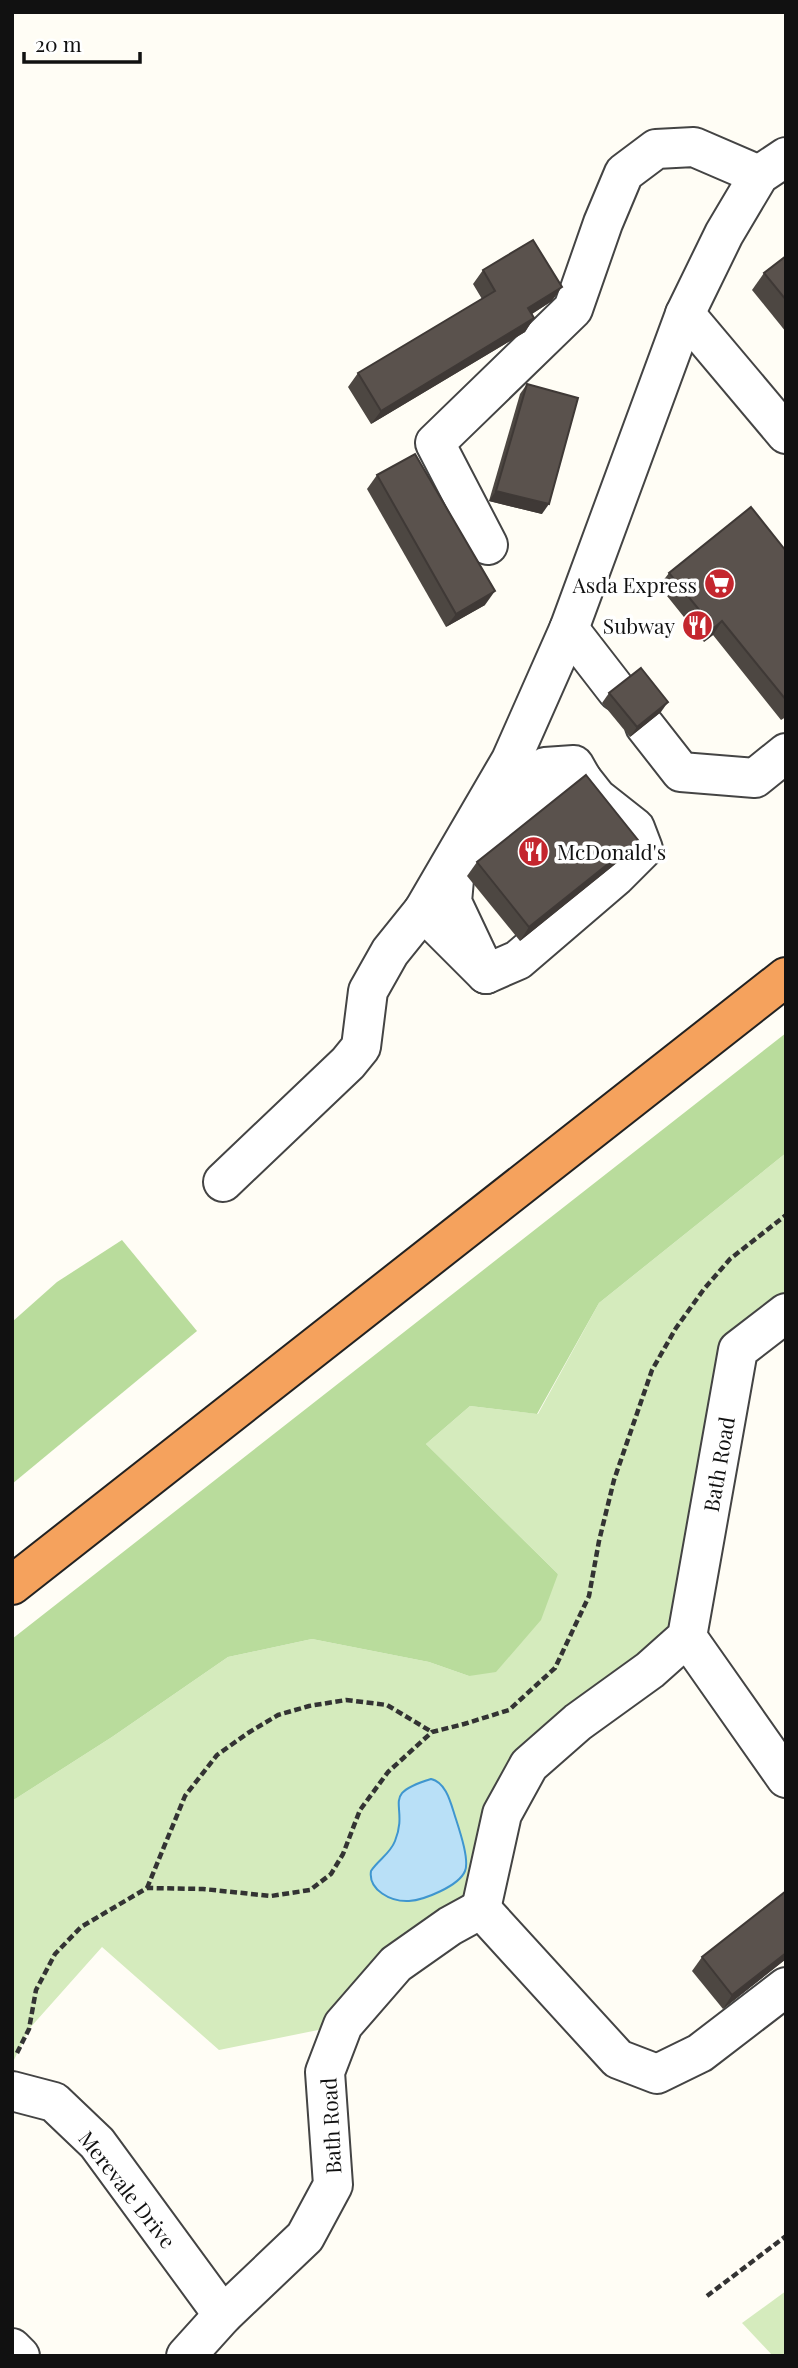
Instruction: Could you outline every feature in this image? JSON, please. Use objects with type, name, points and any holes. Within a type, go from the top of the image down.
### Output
[{"type":"highway","points":[[12,1585],[786,977]]},
{"type":"street","points":[[223,1182],[348,1063],[361,1047],[368,991],[390,952],[423,911],[511,760],[569,629],[685,314],[723,234],[772,166],[694,147],[656,149],[624,173],[603,223],[573,309],[435,443],[488,545]]},
{"type":"street","points":[[685,314],[786,434]]},
{"type":"street","points":[[569,629],[617,691]]},
{"type":"street","points":[[645,726],[681,772],[755,778],[786,753]]},
{"type":"street","points":[[574,765],[597,798],[635,828],[643,849],[617,876],[518,960],[486,974],[452,902],[455,868],[498,836],[528,780],[545,767],[574,765]]},
{"type":"street","points":[[423,911],[486,974]]},
{"type":"street","name":"Bath Road","points":[[687,1637],[738,1350],[786,1313]]},
{"type":"street","points":[[786,1778],[687,1637],[650,1670],[578,1722],[529,1765],[502,1814],[481,1909],[618,2059],[657,2074],[700,2053],[786,1987]]},
{"type":"street","name":"Bath Road","points":[[186,2356],[223,2315],[305,2237],[333,2185],[325,2072],[343,2025],[396,1964],[450,1926],[481,1909]]},
{"type":"street","name":"Merevale Drive","points":[[12,2091],[54,2102],[97,2143],[223,2315]]},
{"type":"street","points":[[12,2348],[20,2356]]},
{"type":"path","points":[[12,2064],[29,2029],[36,1990],[55,1954],[81,1927],[147,1888],[203,1889],[271,1896],[310,1890],[331,1874],[343,1854],[360,1810],[388,1772],[432,1732],[509,1710],[555,1668],[589,1596],[614,1480],[652,1370],[676,1328],[704,1289],[744,1247],[786,1215]]},
{"type":"path","points":[[147,1888],[185,1796],[217,1755],[248,1732],[278,1715],[309,1706],[346,1700],[387,1705],[432,1732]]},
{"type":"path","points":[[707,2296],[786,2236]]},
{"type":"green space","points":[[786,1033],[786,1153],[599,1303],[537,1414],[470,1406],[426,1444],[558,1574],[541,1620],[496,1672],[469,1676],[429,1662],[312,1639],[228,1657],[112,1737],[12,1801],[12,1639]]},
{"type":"green space","points":[[786,1153],[786,1313],[738,1350],[687,1637],[502,1814],[481,1909],[343,2025],[219,2050],[102,1947],[29,2029],[12,2064],[12,1801],[112,1737],[228,1657],[312,1639],[429,1662],[469,1676],[558,1574],[426,1444],[470,1406],[538,1414],[599,1303]]},
{"type":"green space","points":[[122,1240],[197,1331],[12,1484],[12,1322],[57,1282]]},
{"type":"green space","points":[[786,2291],[786,2356],[773,2356],[742,2323]]},
{"type":"water","points":[[431,1779],[440,1784],[451,1803],[465,1851],[465,1871],[456,1882],[432,1895],[409,1901],[388,1897],[373,1884],[371,1871],[395,1841],[399,1828],[400,1796],[405,1790]]},
{"type":"building","points":[[533,240],[562,287],[528,308],[534,318],[381,411],[358,373],[495,291],[483,270]]},
{"type":"building","points":[[786,256],[786,300],[764,273]]},
{"type":"building","points":[[527,384],[578,398],[549,504],[496,491]]},
{"type":"building","points":[[415,454],[495,591],[456,614],[377,475]]},
{"type":"building","points":[[751,507],[786,551],[786,700],[722,621],[714,628],[669,573]]},
{"type":"building","points":[[641,668],[668,702],[637,727],[609,693]]},
{"type":"building","points":[[586,775],[638,840],[529,927],[477,862]]},
{"type":"building","points":[[786,1891],[786,1953],[732,1995],[702,1957]]},
{"type":"place","name":"Asda Express","points":[[720,584]]},
{"type":"place","name":"Subway","points":[[698,625]]},
{"type":"place","name":"McDonald's","points":[[534,851]]}]
